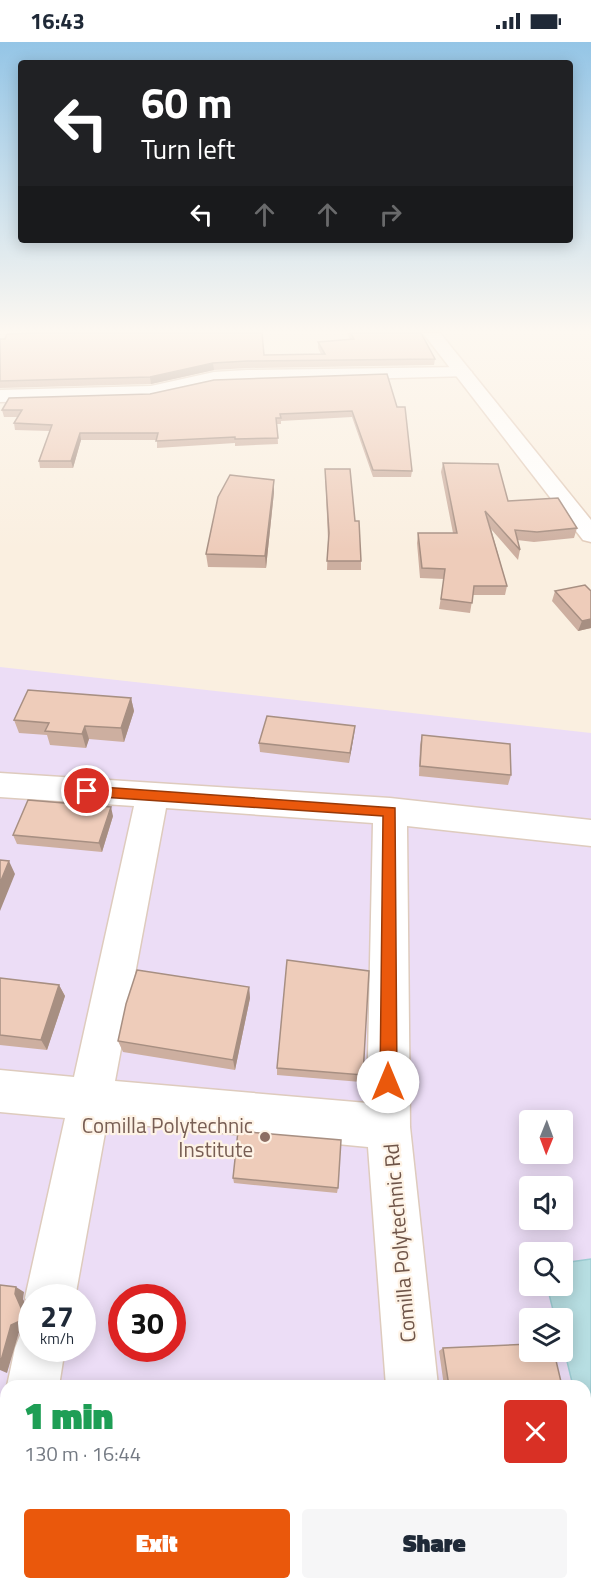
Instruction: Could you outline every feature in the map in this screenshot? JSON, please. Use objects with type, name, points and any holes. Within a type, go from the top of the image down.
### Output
[{"type":"street","points":[[489,405],[591,535]]},
{"type":"street","points":[[0,785],[390,812],[591,833]]},
{"type":"street","points":[[53,1284],[152,796]]},
{"type":"street","name":"Comilla Polytechnic Rd","points":[[390,812],[388,1127],[411,1380]]},
{"type":"street","points":[[0,1091],[388,1127]]},
{"type":"street","points":[[34,1380],[37,1362]]},
{"type":"shaded area","name":"Comilla Polytechnic Institute","points":[[0,667],[591,733],[591,1380],[0,1380]]},
{"type":"water","points":[[591,1259],[591,1380],[572,1380],[567,1362],[573,1362],[573,1308],[552,1308],[550,1296],[573,1296],[573,1262]]},
{"type":"building","points":[[5,405],[396,405],[405,407],[412,471],[373,470],[352,411],[280,414],[281,418],[276,418],[278,438],[235,439],[235,437],[156,441],[158,433],[80,433],[71,461],[39,461],[52,425],[14,423],[22,410],[2,410]]},
{"type":"building","points":[[443,463],[498,464],[508,501],[558,498],[577,528],[537,532],[515,530],[520,550],[485,511],[507,586],[474,586],[472,603],[441,599],[445,569],[422,568],[418,533],[457,533]]},
{"type":"building","points":[[325,469],[350,469],[355,521],[359,521],[361,561],[327,561],[329,533]]},
{"type":"building","points":[[230,475],[274,480],[265,556],[206,554],[218,497]]},
{"type":"building","points":[[585,585],[591,591],[591,619],[582,621],[555,591]]},
{"type":"building","points":[[28,690],[131,698],[121,728],[85,726],[82,734],[45,731],[49,723],[14,720]]},
{"type":"building","points":[[267,716],[355,726],[350,753],[259,743]]},
{"type":"building","points":[[422,735],[510,744],[511,775],[420,766]]},
{"type":"building","points":[[28,800],[111,807],[99,843],[13,835]]},
{"type":"building","points":[[0,860],[9,861],[0,883]]},
{"type":"building","points":[[287,960],[369,971],[363,1075],[277,1068]]},
{"type":"building","points":[[137,970],[249,987],[233,1060],[118,1041],[126,1004]]},
{"type":"building","points":[[0,978],[59,985],[41,1040],[0,1035]]},
{"type":"building","points":[[238,1131],[341,1140],[338,1188],[233,1178]]},
{"type":"building","points":[[0,1285],[16,1287],[18,1322],[11,1325],[0,1364]]},
{"type":"building","points":[[519,1345],[519,1362],[556,1362],[561,1380],[448,1380],[443,1348]]},
{"type":"place","name":"Comilla Polytechnic Institute","points":[[265,1137]]},
{"type":"route","points":[[87,791],[390,812],[388,1082]]}]
